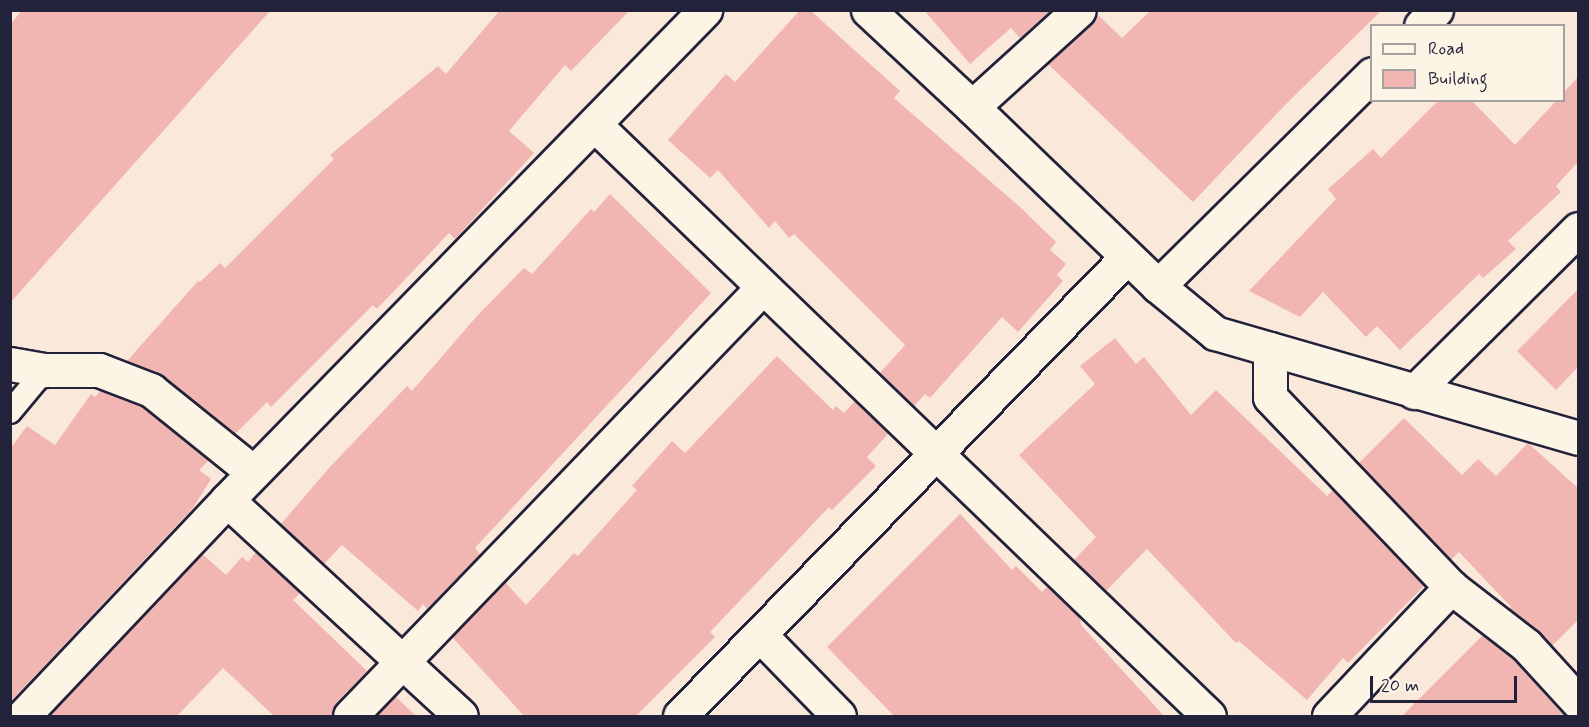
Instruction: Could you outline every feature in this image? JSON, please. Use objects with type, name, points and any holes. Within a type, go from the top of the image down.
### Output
[{"type":"street","points":[[23,717],[253,472],[596,125],[705,10]]},
{"type":"street","points":[[868,10],[1158,286],[1215,333],[1578,438]]},
{"type":"street","points":[[972,107],[1078,10]]},
{"type":"street","points":[[1422,24],[1436,10]]},
{"type":"street","points":[[1158,286],[1370,75]]},
{"type":"street","points":[[596,125],[1209,717]]},
{"type":"street","points":[[1414,392],[1578,229]]},
{"type":"street","points":[[680,717],[1127,257]]},
{"type":"street","points":[[350,717],[763,287]]},
{"type":"street","points":[[1270,349],[1270,397],[1451,587],[1526,645],[1578,702]]},
{"type":"street","points":[[10,364],[45,370],[99,370],[151,390],[253,472]]},
{"type":"street","points":[[226,500],[461,717]]},
{"type":"street","points":[[1329,717],[1451,587]]},
{"type":"street","points":[[760,635],[839,717]]},
{"type":"lane","points":[[10,412],[45,370]]},
{"type":"building","points":[[22,10],[271,10],[10,303],[10,25]]},
{"type":"building","points":[[500,10],[630,10],[571,71],[565,65],[509,131],[534,153],[455,239],[449,233],[377,309],[373,305],[271,407],[267,402],[235,434],[162,375],[127,361],[198,281],[200,282],[220,263],[225,268],[334,159],[330,155],[438,66],[446,74]]},
{"type":"building","points":[[800,10],[810,10],[900,91],[894,98],[1019,206],[1056,242],[1050,250],[1066,264],[1057,275],[1063,281],[1018,332],[1002,317],[930,398],[925,394],[914,406],[880,373],[905,345],[794,234],[789,238],[775,221],[769,228],[718,170],[710,178],[668,140],[726,74],[735,82]]},
{"type":"building","points":[[924,10],[1051,10],[1020,38],[1011,28],[970,64]]},
{"type":"building","points":[[1151,10],[1382,10],[1285,105],[1193,202],[1048,64],[1092,24],[1097,14],[1122,38]]},
{"type":"building","points":[[1578,77],[1578,162],[1556,186],[1561,192],[1508,241],[1516,249],[1483,278],[1479,274],[1400,350],[1377,326],[1366,337],[1323,292],[1300,317],[1249,291],[1336,199],[1328,189],[1373,149],[1381,158],[1437,102],[1473,102],[1515,145],[1555,102],[1565,102],[1565,91]]},
{"type":"building","points":[[610,194],[711,293],[475,548],[480,554],[427,609],[423,604],[418,611],[342,545],[324,564],[281,524],[329,468],[407,386],[412,391],[477,316],[524,268],[532,274],[591,209],[594,212]]},
{"type":"building","points":[[1578,289],[1578,367],[1556,390],[1517,351]]},
{"type":"building","points":[[1115,338],[1136,364],[1144,357],[1191,415],[1216,390],[1327,496],[1333,490],[1424,586],[1348,663],[1343,658],[1307,700],[1239,641],[1236,643],[1147,549],[1106,591],[1074,560],[1096,537],[1019,455],[1095,384],[1080,366]]},
{"type":"building","points":[[777,356],[833,410],[836,406],[844,413],[855,401],[888,434],[867,457],[876,466],[832,510],[829,507],[710,632],[715,637],[635,717],[525,717],[452,637],[505,582],[526,605],[574,553],[578,556],[637,490],[632,486],[672,441],[685,453]]},
{"type":"building","points":[[100,391],[142,406],[209,460],[199,470],[211,479],[193,508],[10,702],[10,449],[27,426],[55,445],[91,394],[95,397]]},
{"type":"building","points":[[1404,418],[1462,475],[1478,459],[1496,476],[1528,443],[1578,488],[1578,620],[1552,646],[1537,630],[1509,609],[1511,607],[1459,552],[1451,560],[1359,463]]},
{"type":"building","points":[[960,514],[1012,570],[1016,566],[1042,592],[1047,587],[1080,618],[1081,625],[1165,717],[895,717],[827,647]]},
{"type":"building","points":[[256,552],[300,593],[293,600],[367,671],[336,703],[332,717],[275,717],[223,668],[176,717],[48,717],[202,554],[226,575],[242,557],[248,562]]},
{"type":"building","points":[[1483,635],[1513,659],[1565,717],[1401,717]]},
{"type":"building","points":[[395,696],[417,717],[376,717]]}]
